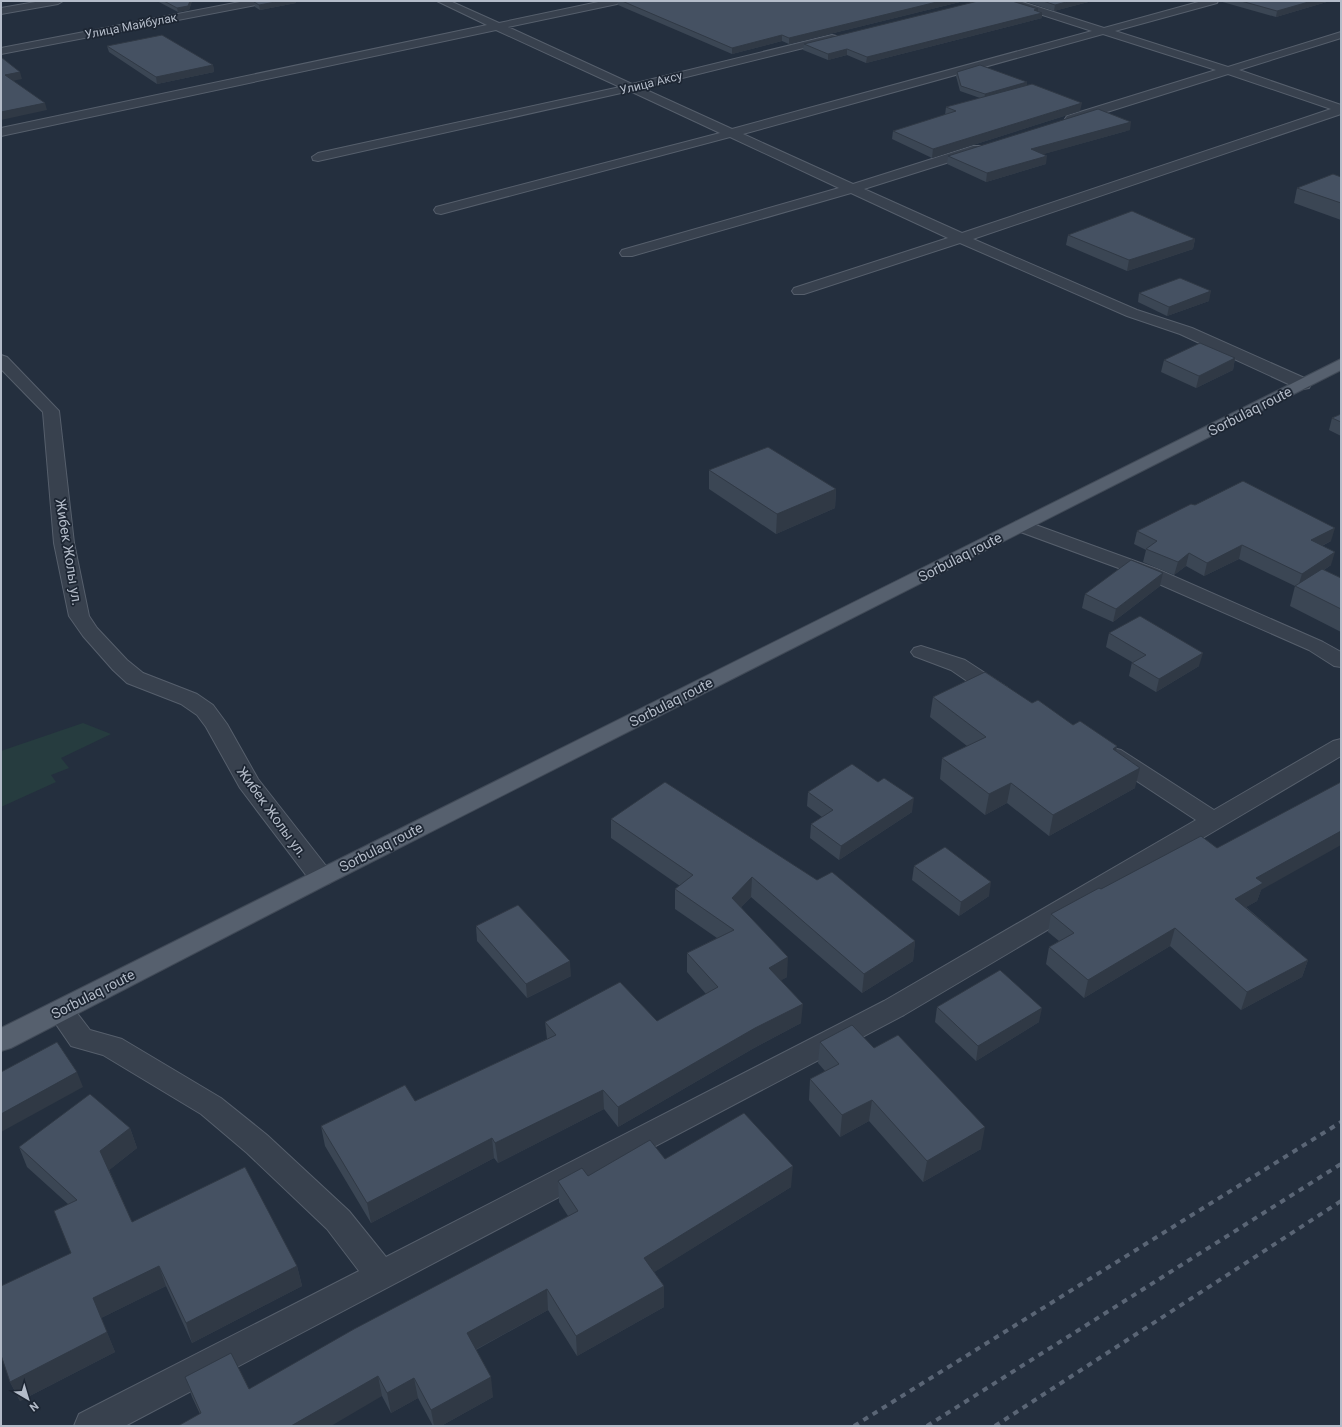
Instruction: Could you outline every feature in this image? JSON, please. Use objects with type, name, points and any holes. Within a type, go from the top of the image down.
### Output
[{"type":"main road","name":"Sorbulaq route","points":[[1,1040],[320,877],[1022,526],[1341,364]]},
{"type":"street","points":[[1,11],[58,1]]},
{"type":"street","name":"Улица Майбулак","points":[[1,51],[261,1]]},
{"type":"street","points":[[442,1],[500,26],[962,238],[1132,313],[1186,331],[1303,384]]},
{"type":"street","points":[[1,132],[617,1]]},
{"type":"street","points":[[1009,1],[1228,70],[1341,110]]},
{"type":"street","points":[[441,210],[732,133],[1213,1]]},
{"type":"street","name":"Улица Аксу","points":[[318,157],[633,87],[846,35]]},
{"type":"street","points":[[1062,122],[1341,35]]},
{"type":"street","points":[[799,291],[962,238],[1341,110]]},
{"type":"street","points":[[627,253],[853,188],[988,146]]},
{"type":"street","name":"Жибек Жолы ул.","points":[[1,360],[51,411],[64,543],[79,616],[90,632],[120,665],[135,678],[189,699],[205,710],[216,724],[248,783],[320,877]]},
{"type":"street","points":[[1022,526],[1150,573],[1316,646],[1341,661]]},
{"type":"street","points":[[921,652],[958,666],[1015,702]]},
{"type":"street","points":[[1096,743],[1214,821]]},
{"type":"street","points":[[91,1426],[894,1008],[1341,746]]},
{"type":"street","points":[[60,1011],[81,1038],[112,1047],[211,1106],[252,1139],[338,1220],[381,1275]]},
{"type":"green space","points":[[83,723],[111,734],[61,758],[69,768],[51,775],[56,782],[1,807],[1,751]]},
{"type":"building","points":[[164,1],[190,1],[188,6],[177,8]]},
{"type":"building","points":[[281,1],[259,5],[254,2]]},
{"type":"building","points":[[622,1],[941,1],[789,38],[782,35],[732,48]]},
{"type":"building","points":[[978,1],[1012,1],[1038,9],[1034,10],[1042,13],[867,57],[847,49],[828,54],[804,44]]},
{"type":"building","points":[[1043,1],[1070,1],[1055,5]]},
{"type":"building","points":[[1241,1],[1312,1],[1277,11]]},
{"type":"building","points":[[162,35],[213,65],[156,77],[107,46]]},
{"type":"building","points":[[1,57],[20,72],[5,75],[45,103],[1,112]]},
{"type":"building","points":[[980,65],[1027,82],[985,94],[961,86],[957,72]]},
{"type":"building","points":[[1032,84],[1082,103],[933,149],[893,131],[956,111],[946,107]]},
{"type":"building","points":[[1098,109],[1131,122],[1031,149],[1047,156],[987,173],[948,156]]},
{"type":"building","points":[[1333,174],[1341,177],[1341,203],[1297,188]]},
{"type":"building","points":[[1132,211],[1195,239],[1129,260],[1068,235]]},
{"type":"building","points":[[1180,278],[1211,291],[1169,307],[1139,293]]},
{"type":"building","points":[[1200,343],[1235,358],[1199,376],[1164,360]]},
{"type":"building","points":[[1341,414],[1341,422],[1332,418]]},
{"type":"building","points":[[768,447],[836,489],[777,514],[709,470]]},
{"type":"building","points":[[1243,481],[1335,528],[1311,540],[1335,552],[1302,574],[1242,545],[1207,563],[1189,553],[1178,562],[1146,549],[1157,541],[1137,531],[1191,504],[1195,505]]},
{"type":"building","points":[[1131,560],[1163,573],[1116,609],[1085,594]]},
{"type":"building","points":[[1322,569],[1341,578],[1341,609],[1295,586]]},
{"type":"building","points":[[1140,616],[1203,653],[1159,679],[1132,663],[1146,655],[1109,633]]},
{"type":"building","points":[[985,672],[1032,703],[1038,700],[1073,725],[1080,721],[1117,746],[1113,749],[1140,768],[1053,815],[1011,783],[989,794],[942,758],[986,737],[933,697]]},
{"type":"building","points":[[852,764],[878,782],[884,778],[914,798],[841,846],[811,824],[833,810],[808,792]]},
{"type":"building","points":[[665,782],[817,880],[832,872],[915,941],[864,974],[752,877],[732,898],[788,957],[769,968],[803,1004],[755,1028],[618,1107],[603,1090],[495,1143],[492,1138],[367,1203],[321,1126],[405,1085],[415,1101],[556,1035],[545,1022],[620,982],[657,1021],[718,987],[687,953],[734,930],[675,889],[693,875],[611,819]]},
{"type":"building","points":[[1341,782],[1341,831],[1256,878],[1263,883],[1235,899],[1308,960],[1247,992],[1175,928],[1088,980],[1049,947],[1074,933],[1051,914],[1201,836],[1217,848]]},
{"type":"building","points":[[945,847],[991,882],[961,902],[914,866]]},
{"type":"building","points":[[518,905],[570,961],[526,984],[476,926]]},
{"type":"building","points":[[1000,970],[1042,1008],[978,1046],[937,1007]]},
{"type":"building","points":[[852,1025],[874,1048],[898,1035],[985,1127],[927,1161],[872,1100],[842,1115],[810,1079],[839,1064],[820,1042]]},
{"type":"building","points":[[57,1042],[77,1072],[1,1114],[1,1072]]},
{"type":"building","points":[[90,1094],[130,1128],[100,1151],[132,1222],[245,1167],[297,1266],[186,1323],[159,1266],[93,1298],[107,1332],[10,1382],[1,1355],[1,1286],[71,1253],[54,1211],[77,1200],[19,1147]]},
{"type":"building","points":[[744,1113],[793,1166],[644,1258],[664,1286],[576,1336],[547,1289],[467,1333],[491,1377],[431,1410],[414,1378],[387,1393],[378,1376],[291,1426],[178,1426],[201,1413],[185,1377],[231,1353],[249,1389],[354,1329],[578,1211],[558,1181],[582,1168],[588,1176],[650,1140],[665,1159]]},
{"type":"railway","points":[[854,1426],[1341,1122]]},
{"type":"railway","points":[[927,1426],[1341,1164]]},
{"type":"railway","points":[[995,1426],[1341,1201]]}]
